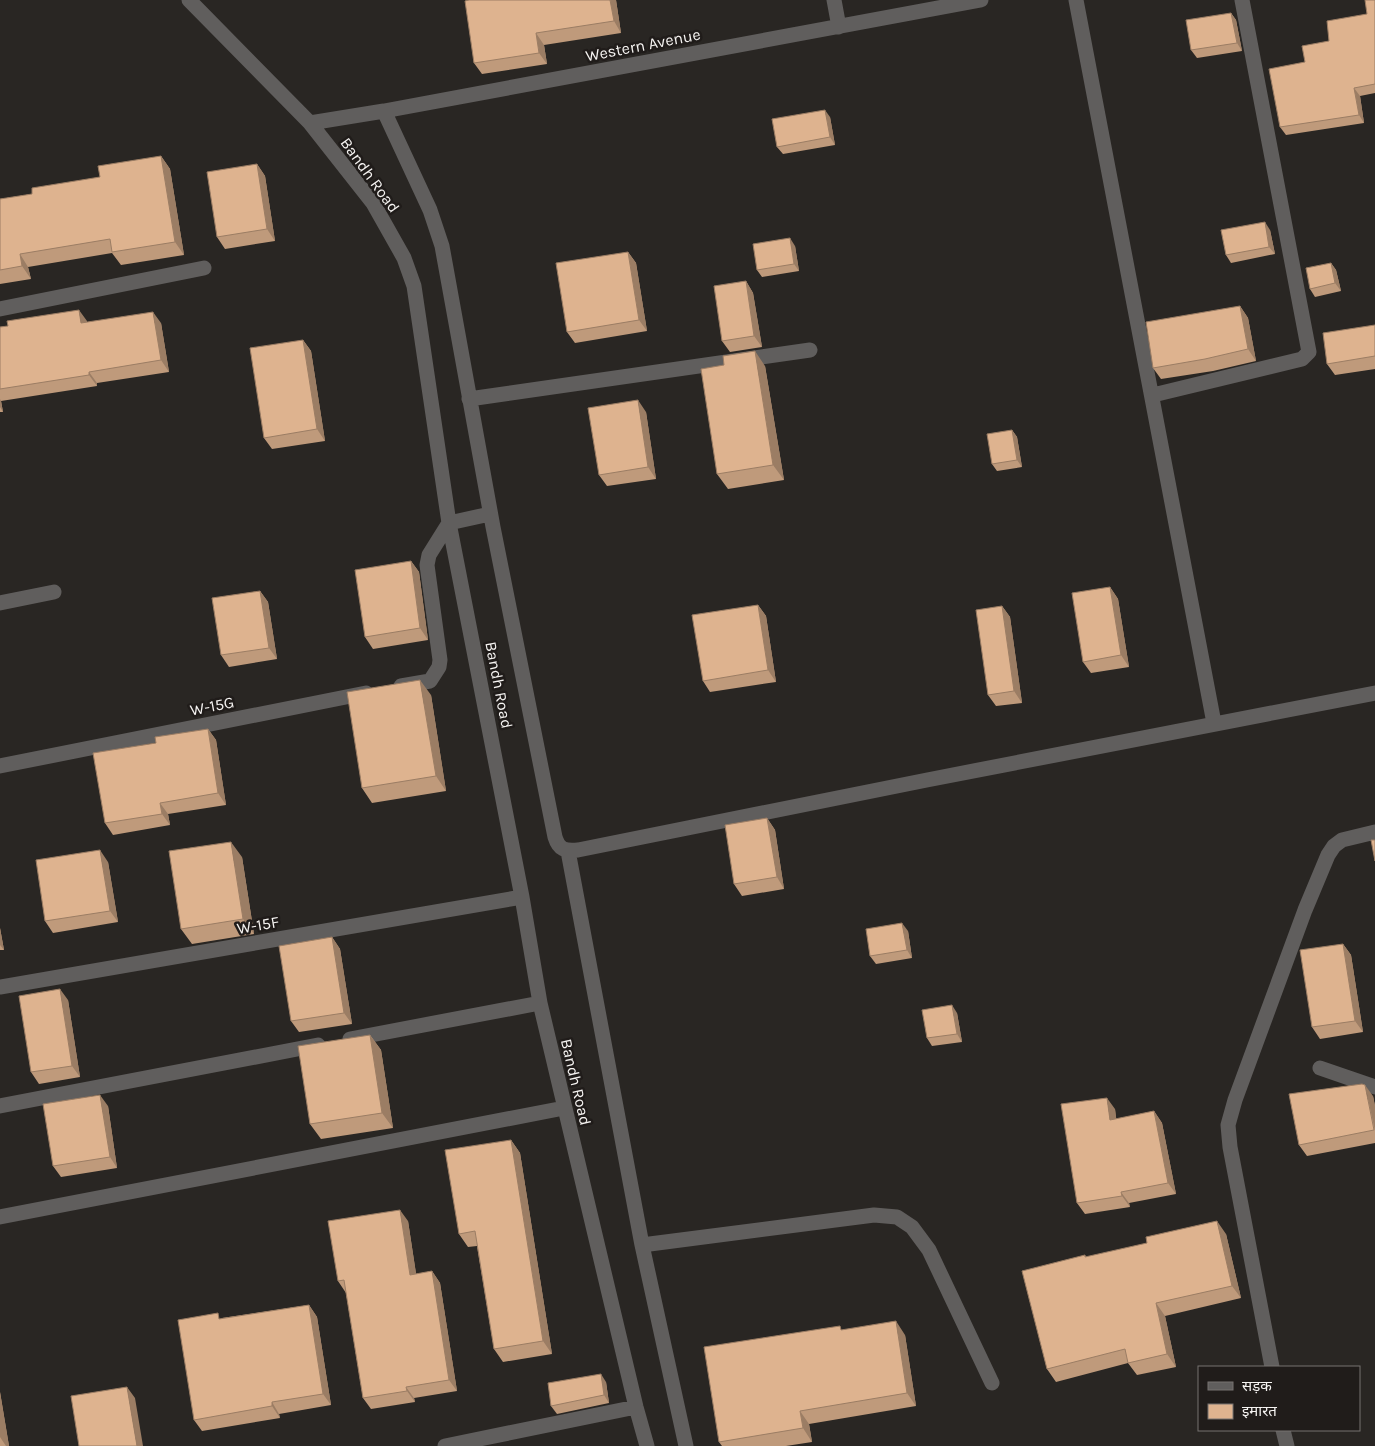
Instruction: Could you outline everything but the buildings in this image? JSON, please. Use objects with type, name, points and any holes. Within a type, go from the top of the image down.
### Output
[{"type":"street","name":"Bandh Road","points":[[189,0],[310,123],[373,203],[404,258],[414,286],[449,523],[522,897],[540,1003],[636,1407],[647,1446]]},
{"type":"street","points":[[834,0],[839,27]]},
{"type":"street","name":"Western Avenue","points":[[310,123],[384,111],[981,0]]},
{"type":"street","points":[[1076,0],[1153,395],[1214,723]]},
{"type":"street","points":[[1153,395],[1302,359],[1309,352],[1242,0]]},
{"type":"street","points":[[384,111],[430,210],[442,246],[490,514],[555,837],[561,849],[568,851],[1375,693]]},
{"type":"street","points":[[0,309],[204,268]]},
{"type":"street","points":[[469,400],[810,350]]},
{"type":"street","points":[[449,523],[490,514]]},
{"type":"street","name":"W-15G","points":[[0,766],[430,681],[439,667],[440,660],[427,560],[449,523]]},
{"type":"street","points":[[0,603],[54,592]]},
{"type":"street","points":[[1272,1366],[1230,1147],[1228,1125],[1305,910],[1328,855],[1334,846],[1342,840],[1375,832]]},
{"type":"street","points":[[568,851],[642,1245],[686,1446]]},
{"type":"street","name":"W-15F","points":[[0,987],[522,897]]},
{"type":"street","points":[[0,1106],[540,1003]]},
{"type":"street","points":[[1320,1068],[1375,1087]]},
{"type":"street","points":[[0,1217],[564,1108]]},
{"type":"street","points":[[642,1245],[874,1215],[897,1217],[912,1227],[929,1250],[992,1383]]},
{"type":"street","points":[[445,1446],[636,1407]]},
{"type":"street","points":[[1284,1431],[1286,1446]]}]
